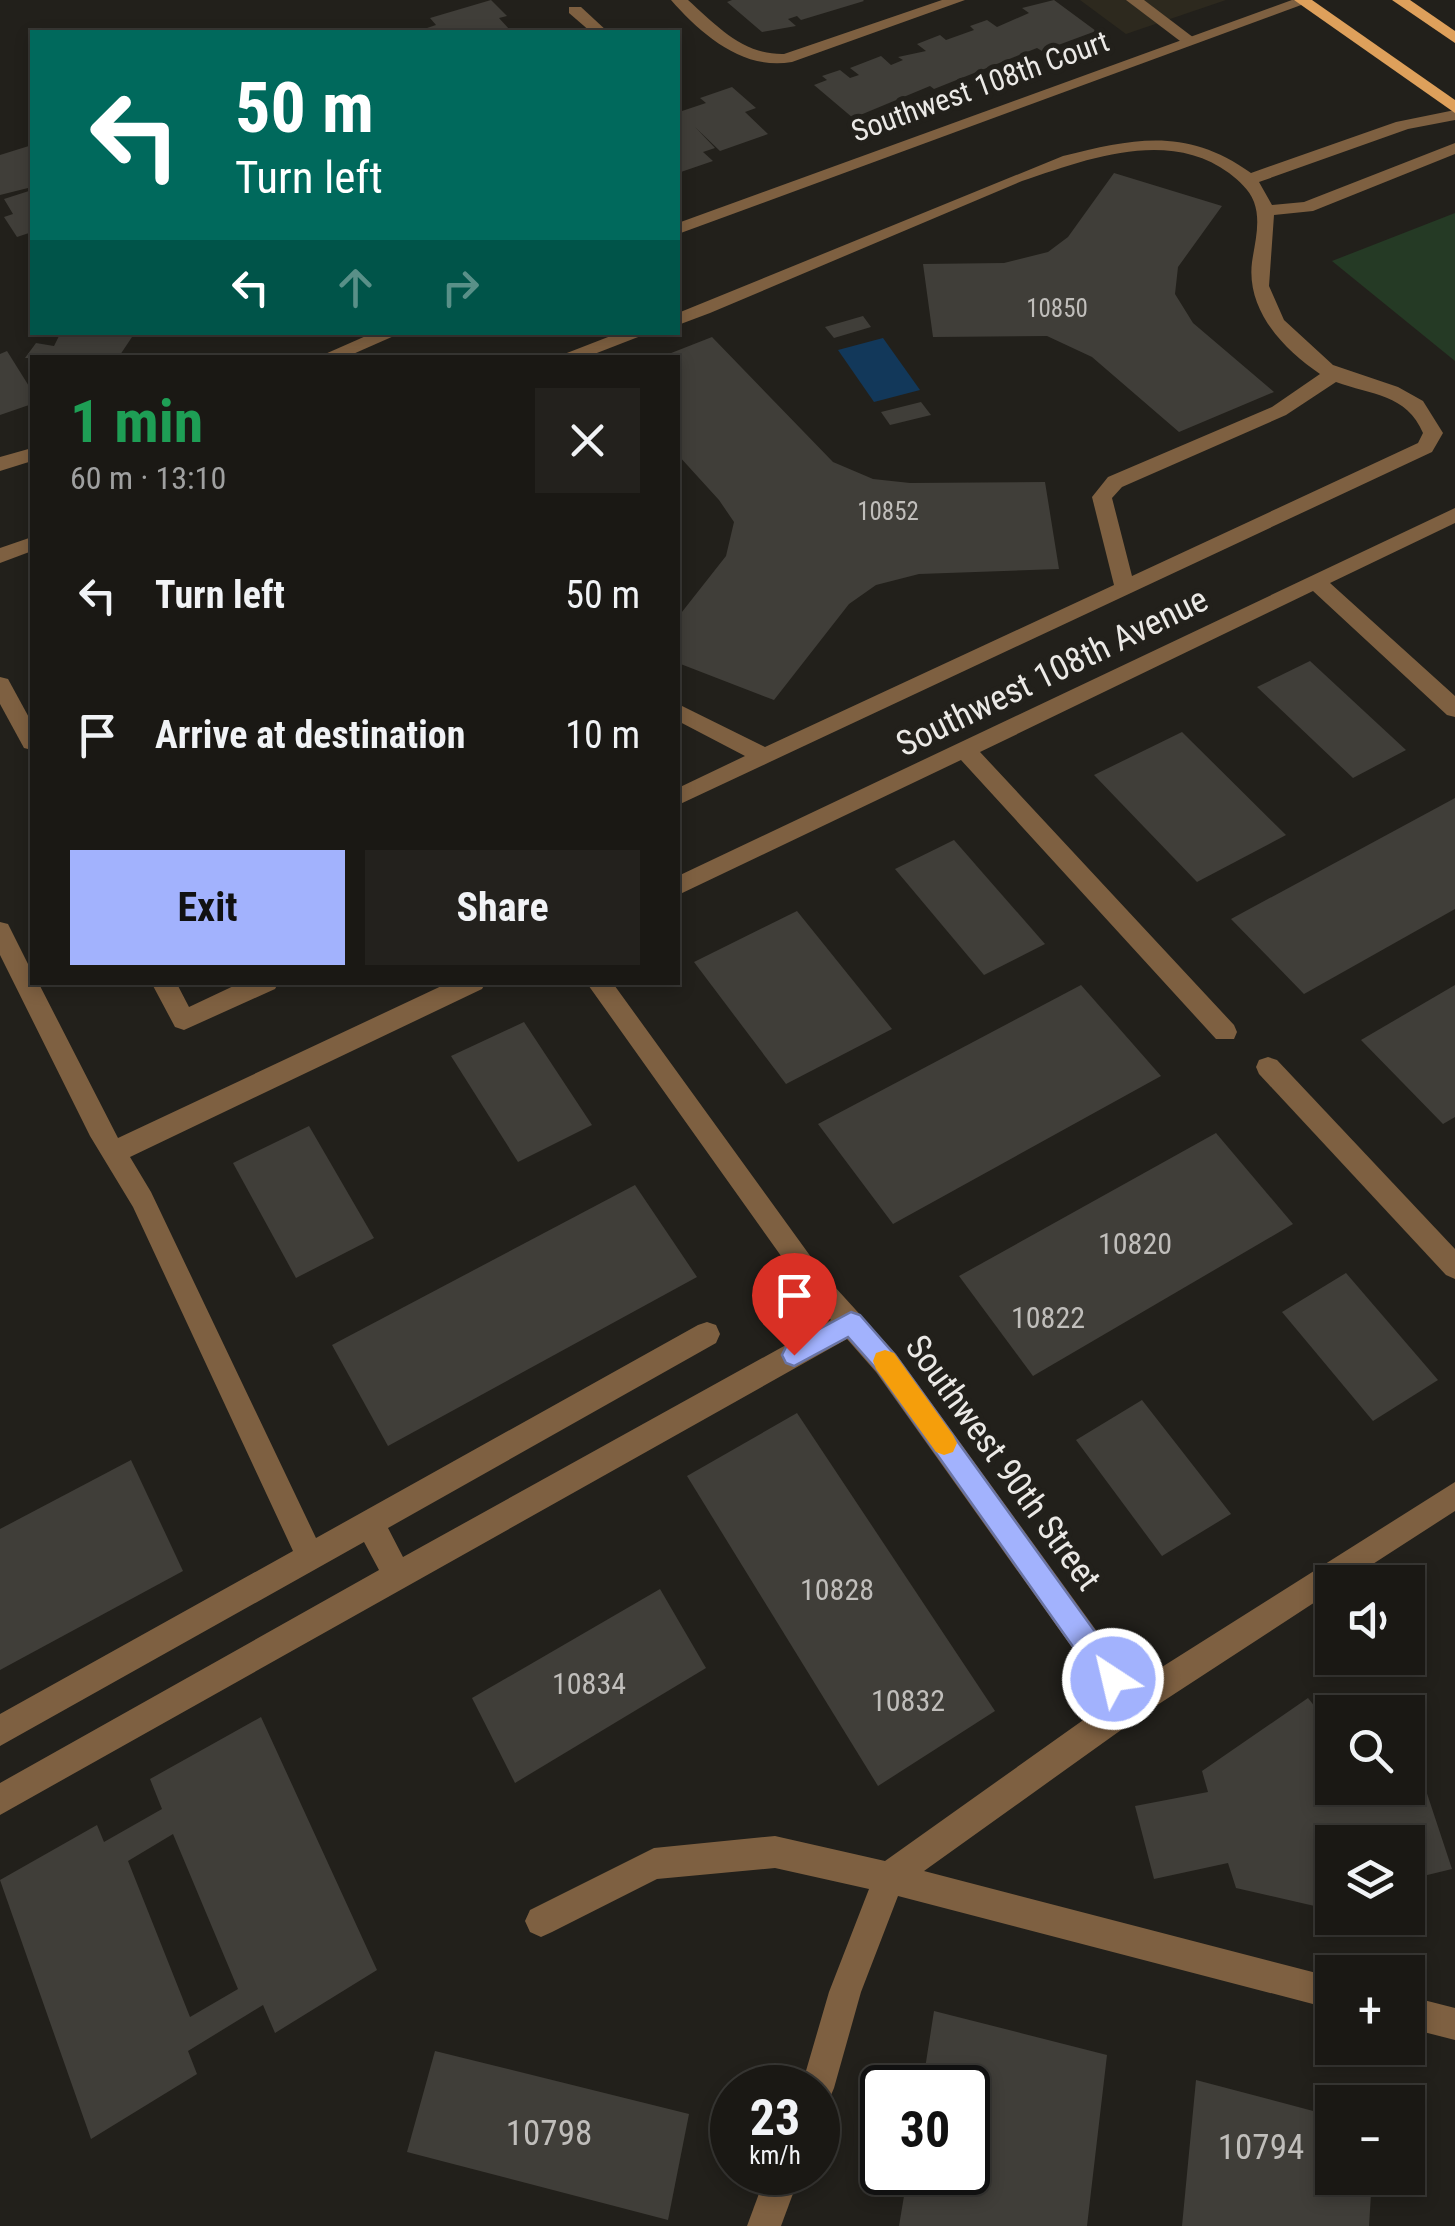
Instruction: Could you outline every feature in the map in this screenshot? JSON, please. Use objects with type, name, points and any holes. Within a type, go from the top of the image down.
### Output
[{"type":"main road","points":[[1303,0],[1455,112]]},
{"type":"main road","points":[[1400,0],[1455,38]]},
{"type":"main road","points":[[1404,71],[1455,91]]},
{"type":"street","points":[[680,0],[726,42],[760,60],[786,58],[957,0]]},
{"type":"street","points":[[1134,0],[1190,41]]},
{"type":"street","name":"Southwest 108th Court","points":[[680,228],[1303,0]]},
{"type":"street","points":[[575,10],[598,30]]},
{"type":"street","points":[[1264,210],[1307,207],[1352,168],[1428,117],[1455,112]]},
{"type":"street","points":[[680,319],[764,288],[1008,180],[1105,150],[1136,146],[1187,148],[1227,162],[1249,179],[1260,195],[1268,230],[1257,273],[1260,298],[1289,338],[1334,374],[1388,388],[1404,398],[1426,418],[1432,439],[1412,454],[680,796]]},
{"type":"street","points":[[1249,179],[1352,168],[1455,148]]},
{"type":"street","points":[[333,355],[386,335]]},
{"type":"street","points":[[573,355],[633,335]]},
{"type":"street","points":[[1125,589],[1103,510],[1102,497],[1115,482],[1279,411],[1334,374]]},
{"type":"street","points":[[0,464],[30,455]]},
{"type":"street","name":"Southwest 108th Avenue","points":[[680,885],[1455,516]]},
{"type":"street","points":[[0,556],[30,545]]},
{"type":"street","points":[[1316,582],[1455,709]]},
{"type":"street","points":[[14,698],[30,737]]},
{"type":"street","points":[[680,713],[766,757]]},
{"type":"street","points":[[965,750],[1225,1032]]},
{"type":"street","points":[[0,931],[142,1200],[311,1559]]},
{"type":"street","points":[[165,985],[184,1020],[260,985]]},
{"type":"street","points":[[114,1152],[468,985]]},
{"type":"street","name":"Southwest 90th Street","points":[[600,985],[815,1283],[886,1363],[1131,1704]]},
{"type":"street","points":[[1268,1067],[1455,1267]]},
{"type":"street","points":[[0,1800],[851,1323]]},
{"type":"street","points":[[0,1731],[707,1334]]},
{"type":"street","points":[[824,2065],[845,1992],[890,1878],[1131,1704],[1455,1494]]},
{"type":"street","points":[[371,1525],[397,1576]]},
{"type":"street","points":[[541,1921],[654,1864],[775,1852],[1315,1989]]},
{"type":"street","points":[[1425,2016],[1455,2024]]},
{"type":"street","points":[[764,2226],[775,2195]]},
{"type":"shaded area","points":[[1080,0],[1226,0],[1126,34]]},
{"type":"green space","points":[[1455,213],[1455,361],[1332,261]]},
{"type":"water","points":[[883,338],[920,390],[874,402],[838,350]]},
{"type":"building","points":[[491,0],[507,16],[499,18],[510,30],[421,30],[436,25],[430,18]]},
{"type":"building","points":[[1054,0],[1096,31],[1042,51],[1037,48],[934,89],[930,86],[853,118],[814,85],[827,80],[822,76],[840,70],[850,78],[859,75],[850,68],[881,56],[891,65],[903,60],[898,57],[926,51],[917,44],[940,35],[946,40],[974,30],[970,26],[987,20],[997,27],[1029,13],[1022,8]]},
{"type":"building","points":[[864,1],[801,20],[797,16],[788,19],[796,26],[762,32],[727,2]]},
{"type":"building","points":[[732,87],[756,108],[745,112],[768,134],[720,151],[695,127],[715,148],[703,152],[713,161],[680,172],[680,112],[706,103],[700,98]]},
{"type":"building","points":[[30,146],[30,188],[0,195],[0,155]]},
{"type":"building","points":[[1114,173],[1222,206],[1178,267],[1175,294],[1193,323],[1274,392],[1179,432],[1092,357],[1047,336],[933,337],[923,264],[1004,263],[1048,252],[1068,237]]},
{"type":"building","points":[[30,191],[30,233],[17,237],[4,217],[13,214],[4,199]]},
{"type":"building","points":[[863,316],[871,327],[834,338],[825,327]]},
{"type":"building","points":[[60,335],[132,337],[120,355],[25,358],[36,343],[54,346]]},
{"type":"building","points":[[712,337],[833,462],[873,479],[910,483],[1045,482],[1059,569],[919,574],[876,585],[849,604],[774,700],[680,664],[680,614],[726,556],[734,522],[680,457],[680,355],[666,355]]},
{"type":"building","points":[[7,351],[30,388],[30,405],[0,415],[0,354]]},
{"type":"building","points":[[921,402],[931,415],[890,425],[881,412]]},
{"type":"building","points":[[1310,661],[1406,750],[1353,778],[1257,687]]},
{"type":"building","points":[[1182,732],[1286,835],[1197,882],[1094,775]]},
{"type":"building","points":[[1455,798],[1455,909],[1304,994],[1231,919]]},
{"type":"building","points":[[954,840],[1045,944],[984,975],[895,869]]},
{"type":"building","points":[[797,911],[892,1029],[786,1084],[694,962]]},
{"type":"building","points":[[1081,985],[1161,1076],[893,1224],[818,1124]]},
{"type":"building","points":[[1455,985],[1455,1117],[1443,1124],[1361,1040]]},
{"type":"building","points":[[524,1022],[592,1125],[518,1162],[451,1056]]},
{"type":"building","points":[[309,1126],[374,1238],[296,1278],[233,1163]]},
{"type":"building","points":[[1216,1133],[1293,1224],[1033,1376],[959,1276]]},
{"type":"building","points":[[635,1185],[697,1277],[388,1446],[332,1345]]},
{"type":"building","points":[[1346,1273],[1438,1380],[1373,1421],[1282,1312]]},
{"type":"building","points":[[1142,1400],[1231,1514],[1162,1556],[1076,1440]]},
{"type":"building","points":[[797,1413],[995,1711],[878,1786],[687,1476]]},
{"type":"building","points":[[131,1460],[183,1571],[0,1670],[0,1529]]},
{"type":"building","points":[[660,1589],[706,1668],[515,1783],[472,1698]]},
{"type":"building","points":[[1308,1698],[1315,1707],[1315,1805],[1425,1805],[1425,1787],[1452,1869],[1425,1876],[1425,1825],[1315,1825],[1315,1906],[1236,1888],[1228,1863],[1154,1879],[1135,1806],[1208,1792],[1202,1771]]},
{"type":"building","points":[[261,1717],[377,1970],[275,2033],[263,2005],[188,2051],[197,2074],[91,2139],[0,1880],[97,1825],[104,1842],[162,1809],[150,1779]],"holes":[[[173,1834],[238,1989],[190,2017],[128,1861]]]},
{"type":"building","points":[[934,2011],[1107,2055],[1087,2226],[899,2226],[904,2195],[990,2195],[990,2065],[926,2065]]},
{"type":"building","points":[[435,2051],[689,2114],[668,2220],[407,2152]]},
{"type":"building","points":[[1196,2080],[1315,2112],[1315,2195],[1371,2195],[1369,2226],[1182,2226]]},
{"type":"slow traffic","points":[[885,1361],[944,1443]]},
{"type":"route","points":[[794,1355],[851,1323],[886,1363],[1113,1679]]}]
